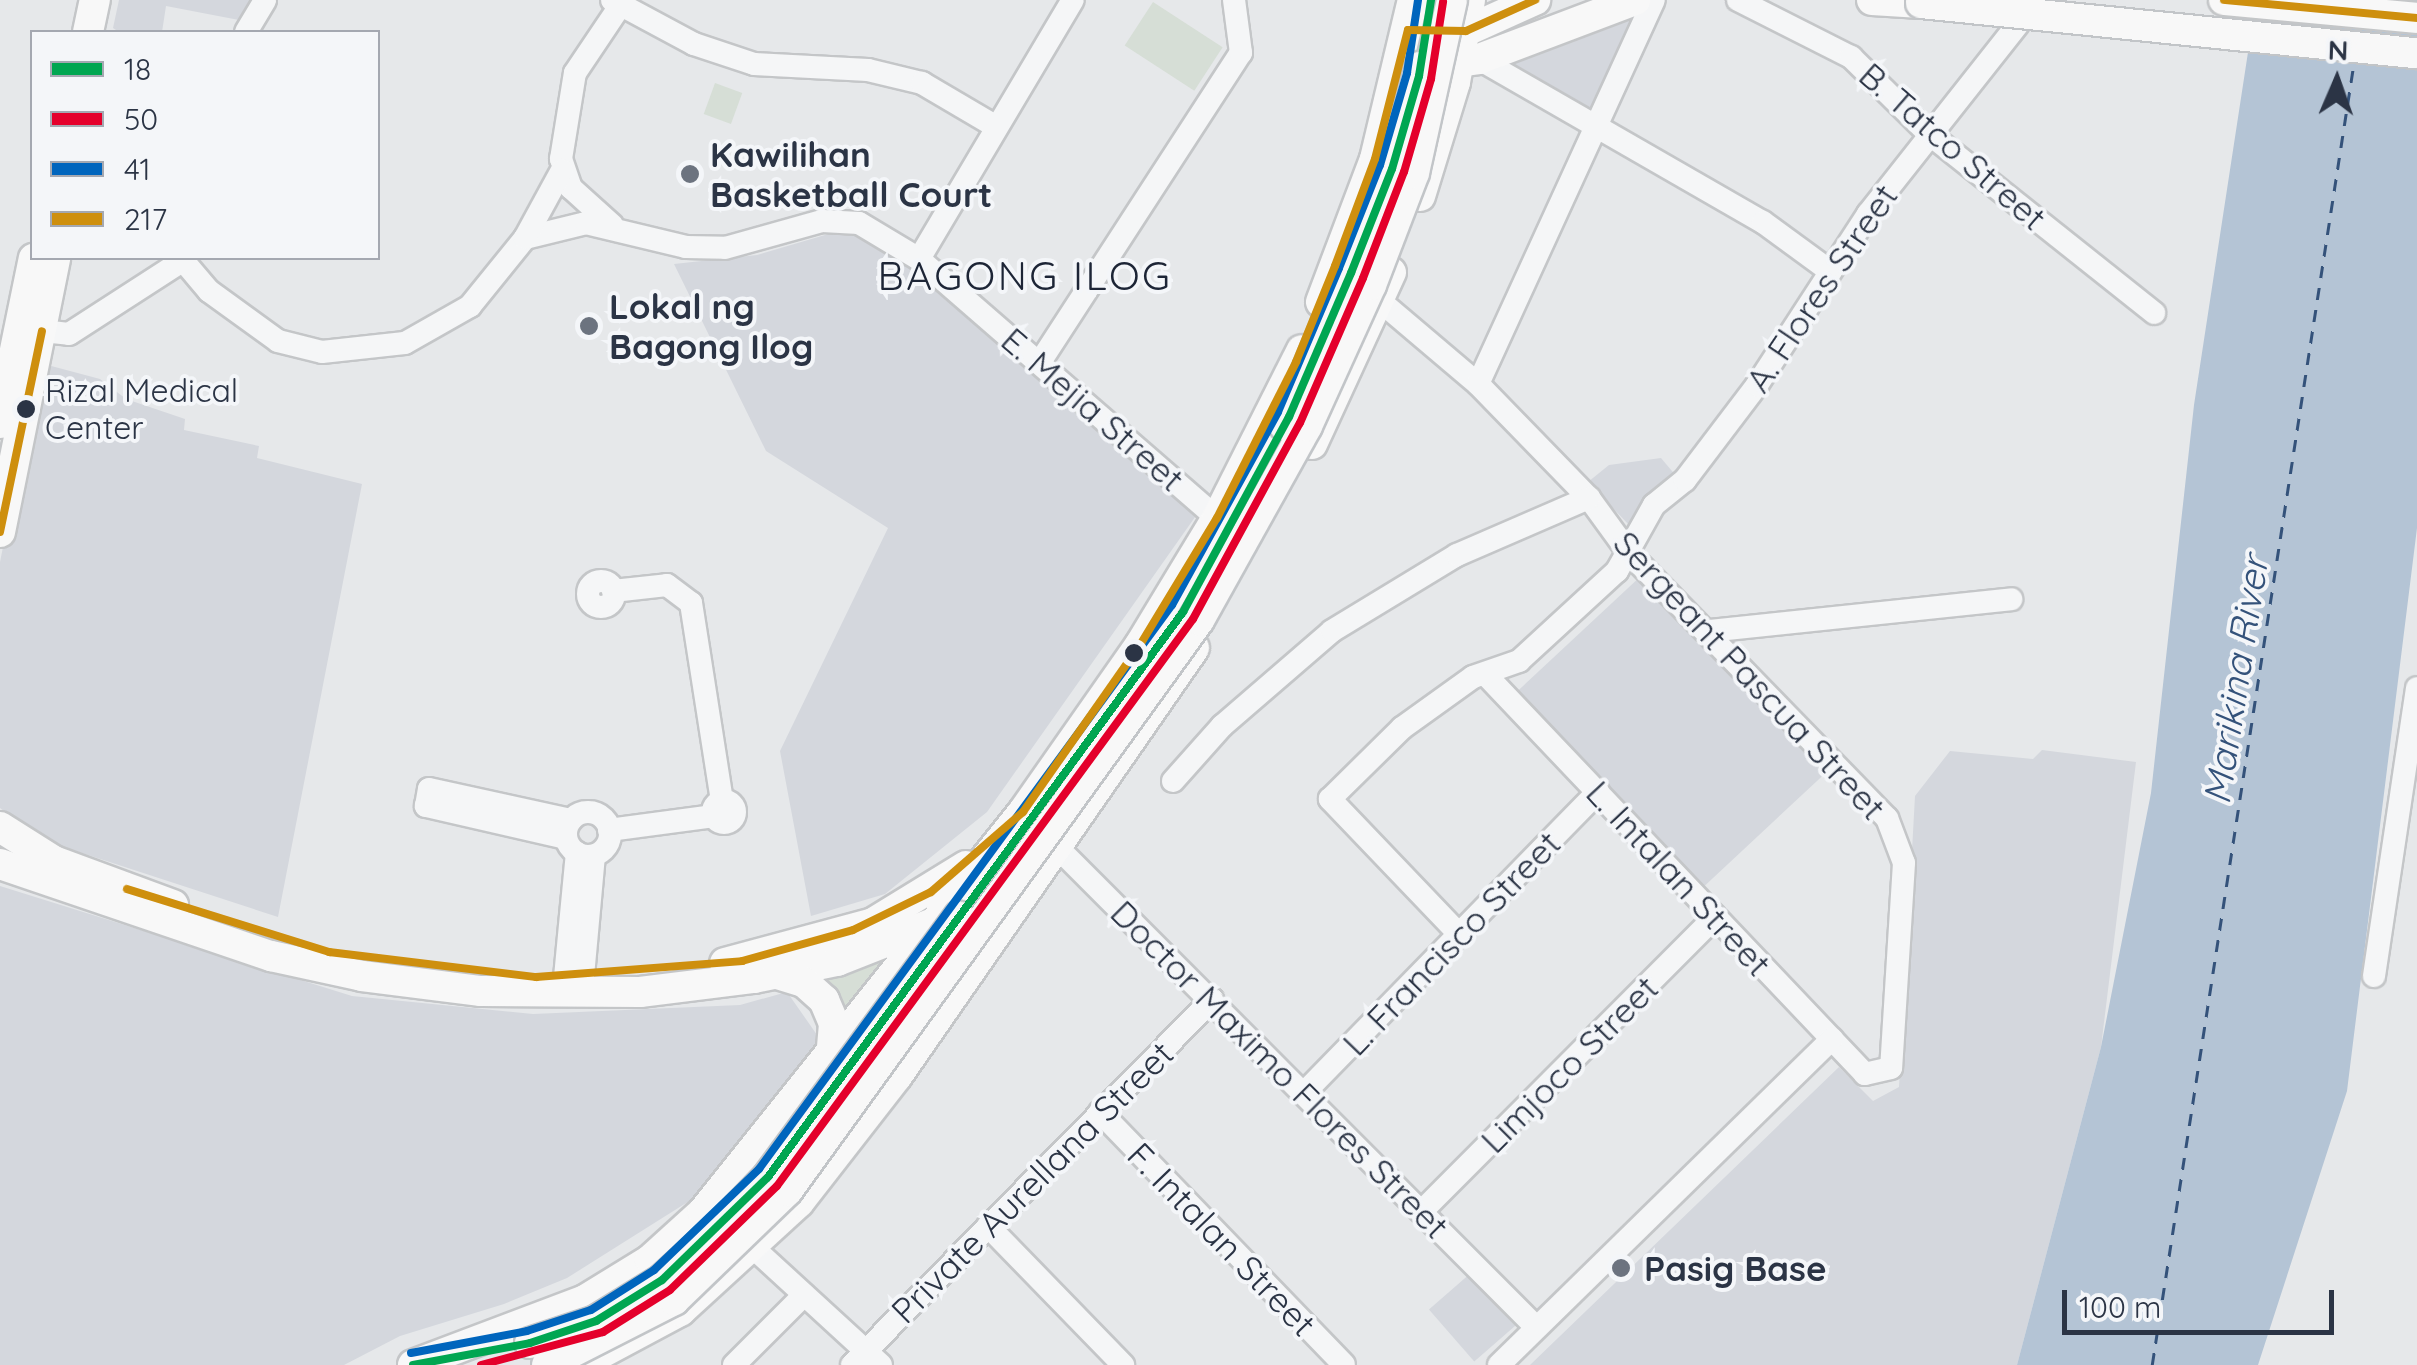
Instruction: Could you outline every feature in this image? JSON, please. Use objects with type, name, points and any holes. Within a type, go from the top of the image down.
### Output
[{"type":"main road","points":[[88,30],[95,0]]},
{"type":"main road","points":[[426,1360],[530,1343],[596,1321],[662,1280],[768,1176],[1184,612],[1288,417],[1358,256],[1414,94],[1431,0]]},
{"type":"main road","points":[[546,1365],[674,1300],[787,1191],[1199,620],[1307,426],[1371,285],[1414,173],[1452,0]]},
{"type":"main road","points":[[579,1365],[680,1311],[799,1202],[897,1076],[1169,689],[1343,388],[1427,178],[1468,52],[1470,0]]},
{"type":"main road","points":[[1468,52],[1536,0]]},
{"type":"main road","points":[[426,1360],[585,1300],[650,1260],[703,1212],[1023,812],[1140,645],[1217,518],[1296,362],[1375,159],[1407,30],[1468,52],[1635,0]]},
{"type":"main road","points":[[1872,0],[2417,53]]},
{"type":"main road","points":[[2224,0],[2417,18]]},
{"type":"main road","points":[[0,423],[34,260]]},
{"type":"main road","points":[[0,532],[55,260]]},
{"type":"main road","points":[[1296,362],[1343,388]]},
{"type":"main road","points":[[0,827],[77,870],[275,938],[397,965],[574,976],[742,960],[873,923],[953,877],[1023,812]]},
{"type":"main road","points":[[0,864],[224,943],[402,983],[600,993],[777,974],[837,961],[936,922],[1057,848]]},
{"type":"main road","points":[[777,974],[810,986],[828,1005],[822,1066]]},
{"type":"street","points":[[247,30],[265,0]]},
{"type":"street","points":[[920,259],[1072,0]]},
{"type":"street","points":[[1040,362],[1241,53],[1234,0]]},
{"type":"street","points":[[1478,384],[1654,0]]},
{"type":"street","name":"B. Tatco Street","points":[[1738,0],[1851,57],[1928,133],[2154,313]]},
{"type":"street","points":[[183,260],[209,291],[278,341],[322,352],[377,349],[449,322],[525,238],[562,170],[575,73],[619,2],[694,44],[754,64],[868,70],[922,83],[995,126]]},
{"type":"street","name":"A. Flores Street","points":[[1459,934],[1330,800],[1402,728],[1485,674],[1519,661],[1573,618],[1629,553],[1654,505],[1685,480],[1745,401],[1830,271],[1928,133],[2018,24]]},
{"type":"street","points":[[1468,52],[1763,222],[1830,271]]},
{"type":"street","points":[[562,170],[571,188],[612,225]]},
{"type":"street","name":"E. Mejia Street","points":[[525,238],[567,224],[612,225],[706,249],[744,246],[846,220],[920,259],[1217,518]]},
{"type":"street","points":[[42,331],[69,334],[180,260]]},
{"type":"street","name":"Sergeant Pascua Street","points":[[1380,301],[1478,384],[1589,498],[1629,553],[1887,818],[1904,863],[1891,1068],[1877,1073]]},
{"type":"street","points":[[1173,780],[1275,676],[1332,631],[1456,556],[1589,498]]},
{"type":"street","points":[[609,830],[718,809],[692,603],[667,584],[613,591]]},
{"type":"street","points":[[1709,632],[2010,599]]},
{"type":"street","name":"L. Intalan Street","points":[[1485,674],[1865,1074],[1877,1073]]},
{"type":"street","points":[[2374,976],[2417,688]]},
{"type":"street","points":[[577,841],[430,788],[426,806],[577,841],[606,845],[609,830]]},
{"type":"street","name":"L. Francisco Street","points":[[1304,1093],[1598,792]]},
{"type":"street","name":"Doctor Maximo Flores Street","points":[[1023,812],[1536,1327]]},
{"type":"street","points":[[574,976],[577,841],[593,813],[609,830]]},
{"type":"street","name":"Limjoco Street","points":[[1423,1210],[1716,917]]},
{"type":"street","name":"Private Aurellana Street","points":[[866,1360],[988,1226],[1212,1000]]},
{"type":"street","points":[[1498,1365],[1832,1039]]},
{"type":"street","points":[[608,1365],[686,1321],[760,1254],[891,1098],[897,1076]]},
{"type":"street","name":"F. Intalan Street","points":[[1100,1112],[1344,1365]]},
{"type":"street","points":[[988,1226],[1123,1365]]},
{"type":"street","points":[[760,1254],[866,1360]]},
{"type":"street","points":[[734,1365],[804,1295]]},
{"type":"shaded area","points":[[119,0],[250,0],[239,20],[166,6],[162,30],[113,28]]},
{"type":"shaded area","points":[[1153,2],[1223,47],[1194,91],[1125,46]]},
{"type":"shaded area","points":[[1637,14],[1594,114],[1499,66]]},
{"type":"shaded area","points":[[715,83],[742,93],[731,124],[704,114]]},
{"type":"shaded area","points":[[842,230],[905,257],[1200,510],[987,812],[885,894],[811,916],[780,751],[888,528],[766,451],[674,264],[757,255]]},
{"type":"shaded area","name":"Rizal Medical Center","points":[[40,363],[100,379],[126,399],[185,419],[184,430],[259,446],[257,458],[362,484],[278,917],[39,839],[0,808],[0,562]]},
{"type":"shaded area","points":[[1661,458],[1677,477],[1630,526],[1588,482],[1609,465]]},
{"type":"shaded area","points":[[1642,575],[1826,772],[1697,893],[1513,696]]},
{"type":"shaded area","points":[[2042,750],[2136,762],[2101,1047],[2017,1365],[1530,1365],[1839,1067],[1873,1101],[1899,1087],[1915,796],[1950,751],[2033,759]]},
{"type":"shaded area","points":[[0,886],[352,996],[533,1014],[740,1005],[787,992],[822,1042],[702,1193],[567,1278],[504,1304],[400,1336],[344,1365],[0,1365]]},
{"type":"shaded area","points":[[897,948],[847,1017],[841,999],[819,976]]},
{"type":"shaded area","points":[[1472,1272],[1517,1324],[1474,1361],[1429,1309]]},
{"type":"water","name":"Marikina River","points":[[2256,0],[2417,0],[2417,528],[2347,1091],[2258,1365],[2017,1365],[2101,1047],[2151,793],[2194,405]]},
{"type":"ferry route","points":[[2152,1365],[2354,62]]},
{"type":"transit line","name":"41","points":[[411,1353],[527,1331],[591,1310],[654,1270],[759,1169],[1172,605],[1278,412],[1339,268],[1380,165],[1407,73],[1418,0]]},
{"type":"transit line","name":"18","points":[[413,1365],[530,1343],[596,1321],[662,1280],[768,1177],[1183,612],[1289,417],[1351,273],[1392,169],[1419,76],[1431,0]]},
{"type":"transit line","name":"217","points":[[127,889],[329,952],[536,977],[742,961],[853,930],[931,892],[1023,812],[1140,645],[1217,518],[1296,362],[1335,266],[1375,159],[1408,30],[1466,31],[1535,0]]},
{"type":"transit line","name":"217","points":[[2224,0],[2417,18]]},
{"type":"transit line","name":"50","points":[[481,1365],[603,1332],[670,1290],[777,1186],[1193,619],[1300,423],[1363,278],[1404,172],[1431,79],[1443,2]]},
{"type":"transit line","name":"217","points":[[0,532],[42,331]]},
{"type":"place","name":"Kawilihan Basketball Court","points":[[690,174]]},
{"type":"place","name":"Lokal ng Bagong Ilog","points":[[589,326]]},
{"type":"place","name":"Rizal Medical Center","points":[[26,409]]},
{"type":"place","name":"Pasig Base","points":[[1621,1268]]},
{"type":"district","name":"BAGONG ILOG","points":[[1025,275]]}]
